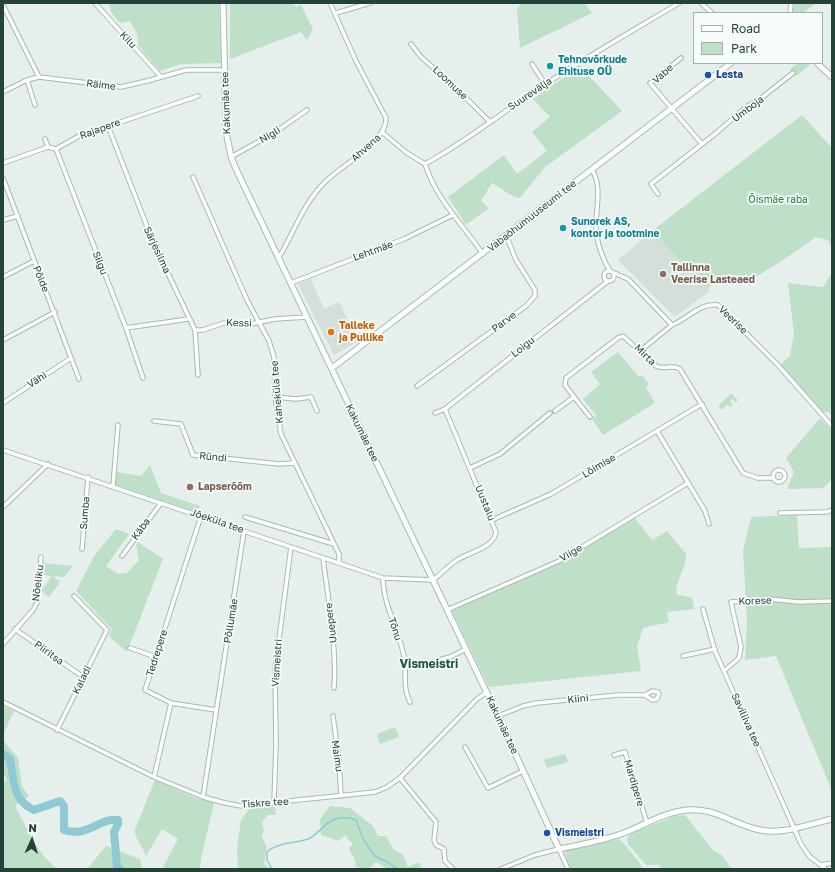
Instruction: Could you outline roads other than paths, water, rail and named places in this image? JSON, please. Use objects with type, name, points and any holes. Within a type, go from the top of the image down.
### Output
[{"type":"street","name":"Kilu","points":[[95,3],[161,77]]},
{"type":"street","name":"Kakumäe tee","points":[[223,3],[226,131],[231,157],[498,716],[559,849]]},
{"type":"street","name":"Ahvena","points":[[278,256],[308,201],[326,180],[355,158],[383,133],[386,126],[386,118],[356,61],[336,13],[330,3]]},
{"type":"street","points":[[336,13],[367,3]]},
{"type":"street","name":"Suurevälja","points":[[425,164],[457,146],[489,121],[581,60],[679,3]]},
{"type":"street","points":[[700,3],[711,12]]},
{"type":"street","points":[[3,5],[39,77]]},
{"type":"street","name":"Loomuse","points":[[411,44],[421,57],[452,84],[489,121]]},
{"type":"street","name":"Vabe","points":[[672,108],[650,83],[681,58]]},
{"type":"street","points":[[532,64],[544,84]]},
{"type":"street","name":"Vabaõhumuuseumi tee","points":[[332,368],[730,64]]},
{"type":"street","points":[[818,64],[832,77]]},
{"type":"street","name":"Räime","points":[[3,92],[27,80],[39,77],[121,87],[186,70],[224,70]]},
{"type":"street","name":"Umboja","points":[[658,194],[651,184],[746,107],[760,99],[793,73]]},
{"type":"street","points":[[27,80],[35,105]]},
{"type":"street","name":"Rajapere","points":[[56,149],[79,136],[198,96]]},
{"type":"street","points":[[672,108],[702,144]]},
{"type":"street","name":"Nigli","points":[[231,157],[274,133],[307,110]]},
{"type":"street","name":"Särjesilma","points":[[108,126],[152,242],[188,319],[195,330],[198,375]]},
{"type":"street","points":[[383,133],[407,154],[425,164],[428,175],[453,215],[483,254]]},
{"type":"street","points":[[44,139],[48,147]]},
{"type":"street","points":[[3,163],[48,147],[56,149]]},
{"type":"street","name":"Silgu","points":[[56,149],[126,328],[143,378]]},
{"type":"street","points":[[592,170],[597,181],[597,236],[606,265],[611,272],[613,279],[620,275]]},
{"type":"street","name":"Kaheküla tee","points":[[193,177],[247,300],[260,324],[274,357],[275,397],[281,434],[334,544],[338,554],[339,563]]},
{"type":"street","name":"Põlde","points":[[3,178],[55,312],[79,379]]},
{"type":"street","name":"Lehtmäe","points":[[291,282],[404,239],[453,215]]},
{"type":"street","points":[[3,220],[18,216]]},
{"type":"street","name":"Parve","points":[[417,386],[526,306],[535,296],[535,290],[516,260],[506,235]]},
{"type":"street","points":[[3,277],[34,260]]},
{"type":"street","points":[[606,265],[604,278],[608,281]]},
{"type":"street","points":[[604,273],[611,272],[628,279],[672,325],[640,351]]},
{"type":"street","name":"Loigu","points":[[601,285],[604,278]]},
{"type":"street","name":"Loigu","points":[[445,409],[601,285],[613,279]]},
{"type":"street","name":"Veerise","points":[[672,325],[702,307],[712,304],[718,305],[776,364],[832,426]]},
{"type":"street","points":[[3,340],[55,312]]},
{"type":"street","name":"Kessi","points":[[195,330],[203,330],[227,322],[246,325],[260,324],[274,319],[308,318]]},
{"type":"street","points":[[126,328],[188,319]]},
{"type":"street","name":"Mirta","points":[[574,397],[565,385],[566,378],[618,338],[624,336],[656,366],[660,368],[673,366],[680,369],[743,473],[758,478],[773,478]]},
{"type":"street","name":"Vähi","points":[[3,402],[72,358]]},
{"type":"street","points":[[275,397],[296,399],[310,397],[317,411]]},
{"type":"street","points":[[555,411],[574,397],[590,417]]},
{"type":"street","name":"Lõimise","points":[[492,520],[551,494],[702,404]]},
{"type":"street","points":[[434,413],[445,409]]},
{"type":"street","name":"Uustalu","points":[[433,580],[456,560],[490,544],[495,538],[496,532],[445,409]]},
{"type":"street","points":[[470,468],[500,454],[550,413]]},
{"type":"street","name":"Ründi","points":[[154,421],[181,424],[193,455],[279,464],[295,463]]},
{"type":"street","points":[[113,486],[118,425]]},
{"type":"street","points":[[658,431],[705,511],[709,524]]},
{"type":"street","name":"Jõeküla tee","points":[[3,450],[88,477],[383,578],[433,580]]},
{"type":"street","points":[[3,507],[48,464]]},
{"type":"street","name":"Sumba","points":[[82,549],[88,477]]},
{"type":"street","name":"Viige","points":[[447,610],[559,561],[688,483]]},
{"type":"street","name":"Käba","points":[[122,556],[160,502]]},
{"type":"street","points":[[780,513],[828,512],[832,510]]},
{"type":"street","name":"Tedrepere","points":[[171,703],[145,690],[200,516]]},
{"type":"street","points":[[245,517],[334,544]]},
{"type":"street","name":"Põllumäe","points":[[203,797],[244,531]]},
{"type":"street","name":"Vismeistri","points":[[274,803],[276,744],[275,670],[292,547]]},
{"type":"street","name":"Nõeliku","points":[[3,644],[33,610],[37,603],[41,557]]},
{"type":"street","name":"Uuepere","points":[[324,558],[336,669],[334,688]]},
{"type":"street","name":"Tõnu","points":[[383,578],[383,586],[392,622],[405,662],[405,688],[410,702]]},
{"type":"street","name":"Kaladi","points":[[58,730],[107,630],[74,596]]},
{"type":"street","name":"Korese","points":[[724,671],[739,658],[740,648],[731,602],[769,599],[799,602],[832,601]]},
{"type":"street","name":"Saviliiva tee","points":[[703,609],[715,649],[724,671],[794,829],[810,857],[826,869]]},
{"type":"street","name":"Piiritsa","points":[[15,629],[83,677]]},
{"type":"street","points":[[130,648],[156,657]]},
{"type":"street","points":[[418,666],[450,657],[466,649]]},
{"type":"street","points":[[683,656],[715,649]]},
{"type":"street","name":"Kiini","points":[[498,716],[523,706],[537,703],[618,695],[645,695],[652,691],[659,693],[658,697],[652,700],[645,695]]},
{"type":"street","name":"Tiskre tee","points":[[3,702],[154,777],[203,797],[241,806],[375,792],[387,787],[400,778],[477,699],[486,692]]},
{"type":"street","points":[[154,777],[171,703],[216,710]]},
{"type":"street","name":"Maimu","points":[[333,716],[339,760],[341,796]]},
{"type":"street","points":[[465,747],[488,788],[523,771]]},
{"type":"street","name":"Mardipere","points":[[614,755],[625,752],[647,823]]},
{"type":"street","points":[[400,778],[436,822],[434,840],[436,845],[444,849],[445,861],[453,869]]},
{"type":"street","points":[[501,869],[535,855],[610,838],[677,811],[698,810],[715,813],[759,830],[775,831],[794,829],[832,819]]},
{"type":"street","points":[[559,849],[568,869]]},
{"type":"street","points":[[821,865],[832,863]]},
{"type":"waterway","points":[[3,754],[10,759],[15,788],[18,795],[27,806],[34,810],[60,801],[64,806],[64,830],[72,832],[87,830],[105,821],[118,820],[118,824],[114,832],[117,866],[120,869]]},
{"type":"waterway","points":[[272,869],[267,860],[267,852],[280,845],[308,839],[331,821],[338,818],[351,818],[356,820],[364,841],[375,856],[388,862],[397,869]]},
{"type":"place","name":"Tehnovõrkude Ehituse OÜ","points":[[550,66]]},
{"type":"place","name":"Lesta","points":[[708,75]]},
{"type":"place","name":"Sunorek AS, kontor ja tootmine","points":[[563,228]]},
{"type":"place","name":"Tallinna Veerise Lasteaed","points":[[663,274]]},
{"type":"place","name":"Talleke ja Pullike","points":[[331,332]]},
{"type":"place","name":"Lapserõõm","points":[[190,487]]},
{"type":"place","name":"Vismeistri","points":[[547,833]]},
{"type":"district","name":"Vismeistri","points":[[429,664]]},
{"type":"park label","name":"Õismäe raba","points":[[778,200]]}]
